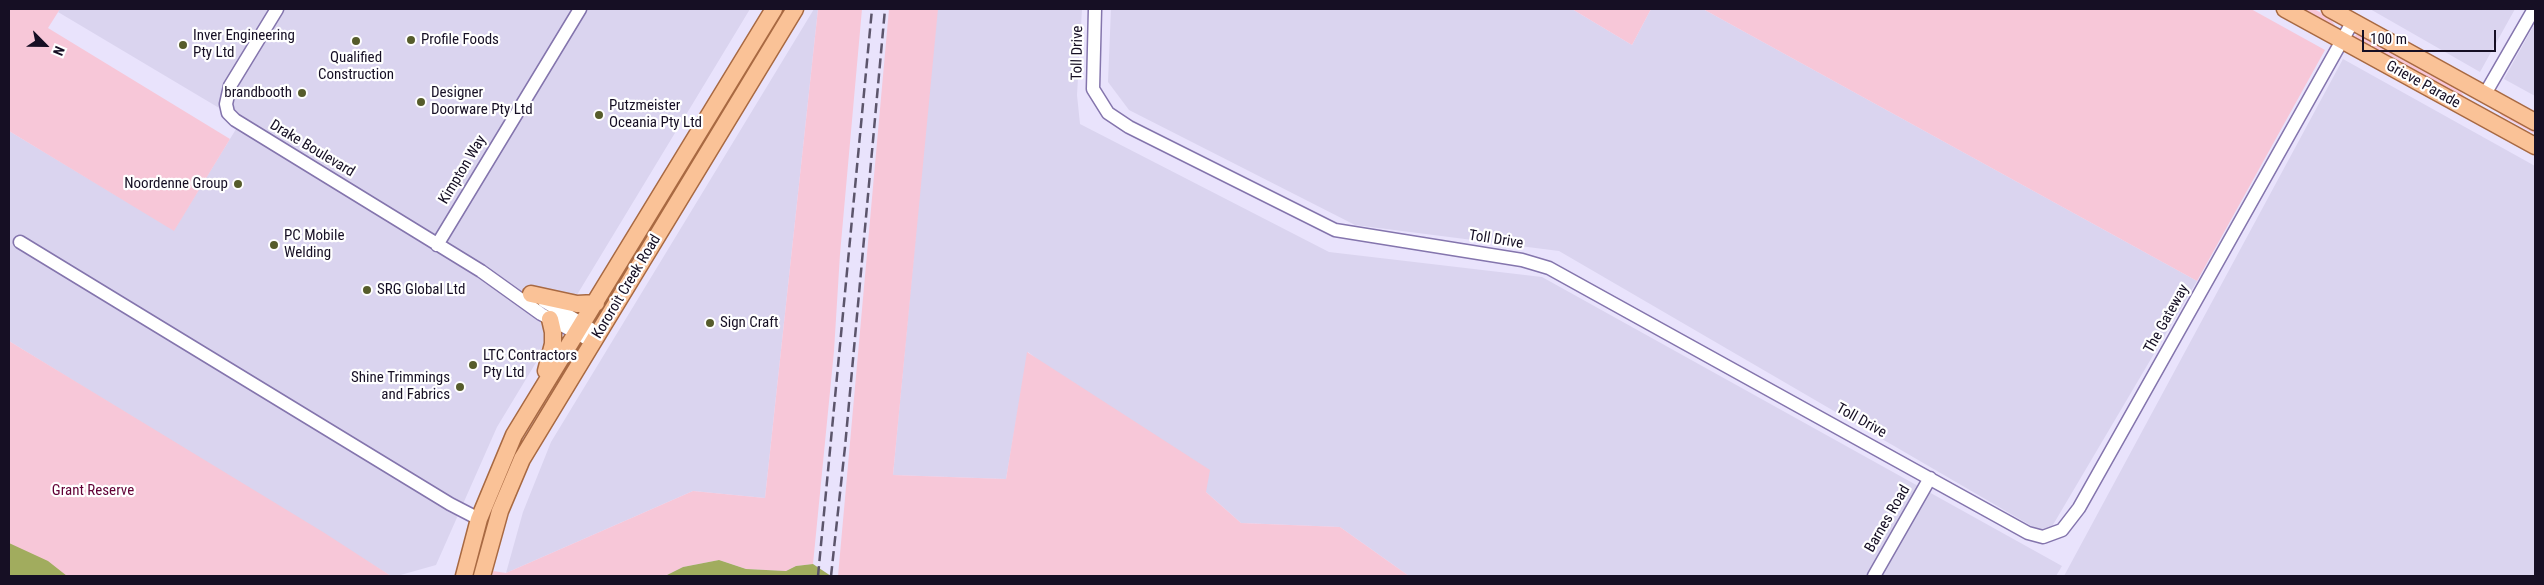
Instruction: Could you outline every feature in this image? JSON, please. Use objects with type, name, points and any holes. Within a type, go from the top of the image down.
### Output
[{"type":"main road","name":"Kororoit Creek Road","points":[[464,576],[479,519],[504,457],[531,405],[596,303],[774,9]]},
{"type":"main road","name":"Kororoit Creek Road","points":[[482,576],[500,511],[522,459],[795,9]]},
{"type":"main road","name":"Grieve Parade","points":[[2285,9],[2535,146]]},
{"type":"main road","name":"Grieve Parade","points":[[2330,9],[2535,122]]},
{"type":"main road","points":[[531,294],[577,304],[596,303]]},
{"type":"main road","points":[[531,405],[551,354],[554,337],[550,319]]},
{"type":"street","name":"Drake Boulevard","points":[[277,9],[230,86],[226,104],[228,113],[245,127],[480,271],[550,319],[579,329]]},
{"type":"street","name":"Kimpton Way","points":[[437,245],[580,9]]},
{"type":"street","name":"Toll Drive","points":[[1095,9],[1093,89],[1108,114],[1123,124],[1335,230],[1522,260],[1549,268],[1959,493]]},
{"type":"street","points":[[2485,94],[2534,9]]},
{"type":"street","name":"The Gateway","points":[[1959,493],[2036,536],[2051,536],[2067,525],[2088,491],[2352,21]]},
{"type":"street","points":[[20,242],[450,504],[479,519]]},
{"type":"street","name":"Drake Boulevard","points":[[480,271],[531,294],[579,329],[596,338]]},
{"type":"street","name":"Barnes Road","points":[[1874,576],[1930,478]]},
{"type":"shaded area","points":[[60,9],[750,9],[497,427],[436,565],[391,576],[9,341],[9,131],[174,230],[241,121],[58,12]]},
{"type":"shaded area","points":[[814,9],[818,9],[765,498],[693,491],[506,573],[523,512],[551,442]]},
{"type":"shaded area","points":[[937,9],[1082,9],[1077,95],[1080,124],[1329,252],[1542,277],[2062,566],[2056,576],[1409,576],[1340,527],[1241,523],[1206,492],[1028,352],[1006,479],[893,475]]},
{"type":"shaded area","points":[[1111,9],[1572,9],[1632,45],[1651,9],[1703,9],[2197,281],[2047,535],[1559,251],[1355,225],[1129,110],[1108,82]]},
{"type":"shaded area","points":[[2370,9],[2515,9],[2480,72]]},
{"type":"shaded area","points":[[2535,23],[2535,96],[2504,79]]},
{"type":"shaded area","points":[[2343,59],[2535,166],[2535,576],[2064,576]]},
{"type":"shaded area","points":[[9,543],[48,561],[67,576],[9,576]]},
{"type":"shaded area","points":[[719,560],[746,569],[786,571],[796,566],[813,564],[831,576],[665,576],[683,567]]},
{"type":"green space","points":[[9,9],[60,9],[48,28],[230,139],[174,231],[9,131]]},
{"type":"green space","points":[[818,9],[862,9],[840,254],[834,351],[813,564],[796,566],[786,571],[746,569],[719,560],[683,567],[665,576],[492,576],[493,571],[506,573],[693,491],[765,498]]},
{"type":"green space","points":[[889,9],[938,9],[893,475],[1006,479],[1027,352],[1210,470],[1206,492],[1241,523],[1340,527],[1409,576],[838,576]]},
{"type":"green space","points":[[1572,9],[1651,9],[1632,45]]},
{"type":"green space","points":[[1703,9],[2251,9],[2325,50],[2197,281]]},
{"type":"green space","points":[[2298,9],[2314,9],[2329,17],[2337,28]]},
{"type":"green space","points":[[2362,33],[2460,90],[2466,100],[2351,37]]},
{"type":"green space","points":[[2497,110],[2535,126],[2535,134],[2502,116]]},
{"type":"green space","name":"Grant Reserve","points":[[9,341],[323,532],[391,576],[9,576]]},
{"type":"railway","points":[[818,576],[872,9]]},
{"type":"railway","points":[[831,576],[845,447],[885,9]]},
{"type":"place","name":"Profile Foods","points":[[411,40]]},
{"type":"place","name":"Qualified Construction","points":[[356,41]]},
{"type":"place","name":"Inver Engineering Pty Ltd","points":[[183,45]]},
{"type":"place","name":"brandbooth","points":[[302,93]]},
{"type":"place","name":"Designer Doorware Pty Ltd","points":[[421,102]]},
{"type":"place","name":"Putzmeister Oceania Pty Ltd","points":[[599,115]]},
{"type":"place","name":"Noordenne Group","points":[[238,184]]},
{"type":"place","name":"PC Mobile Welding","points":[[274,245]]},
{"type":"place","name":"SRG Global Ltd","points":[[367,290]]},
{"type":"place","name":"Sign Craft","points":[[710,323]]},
{"type":"place","name":"LTC Contractors Pty Ltd","points":[[473,365]]},
{"type":"place","name":"Shine Trimmings and Fabrics","points":[[460,387]]}]
